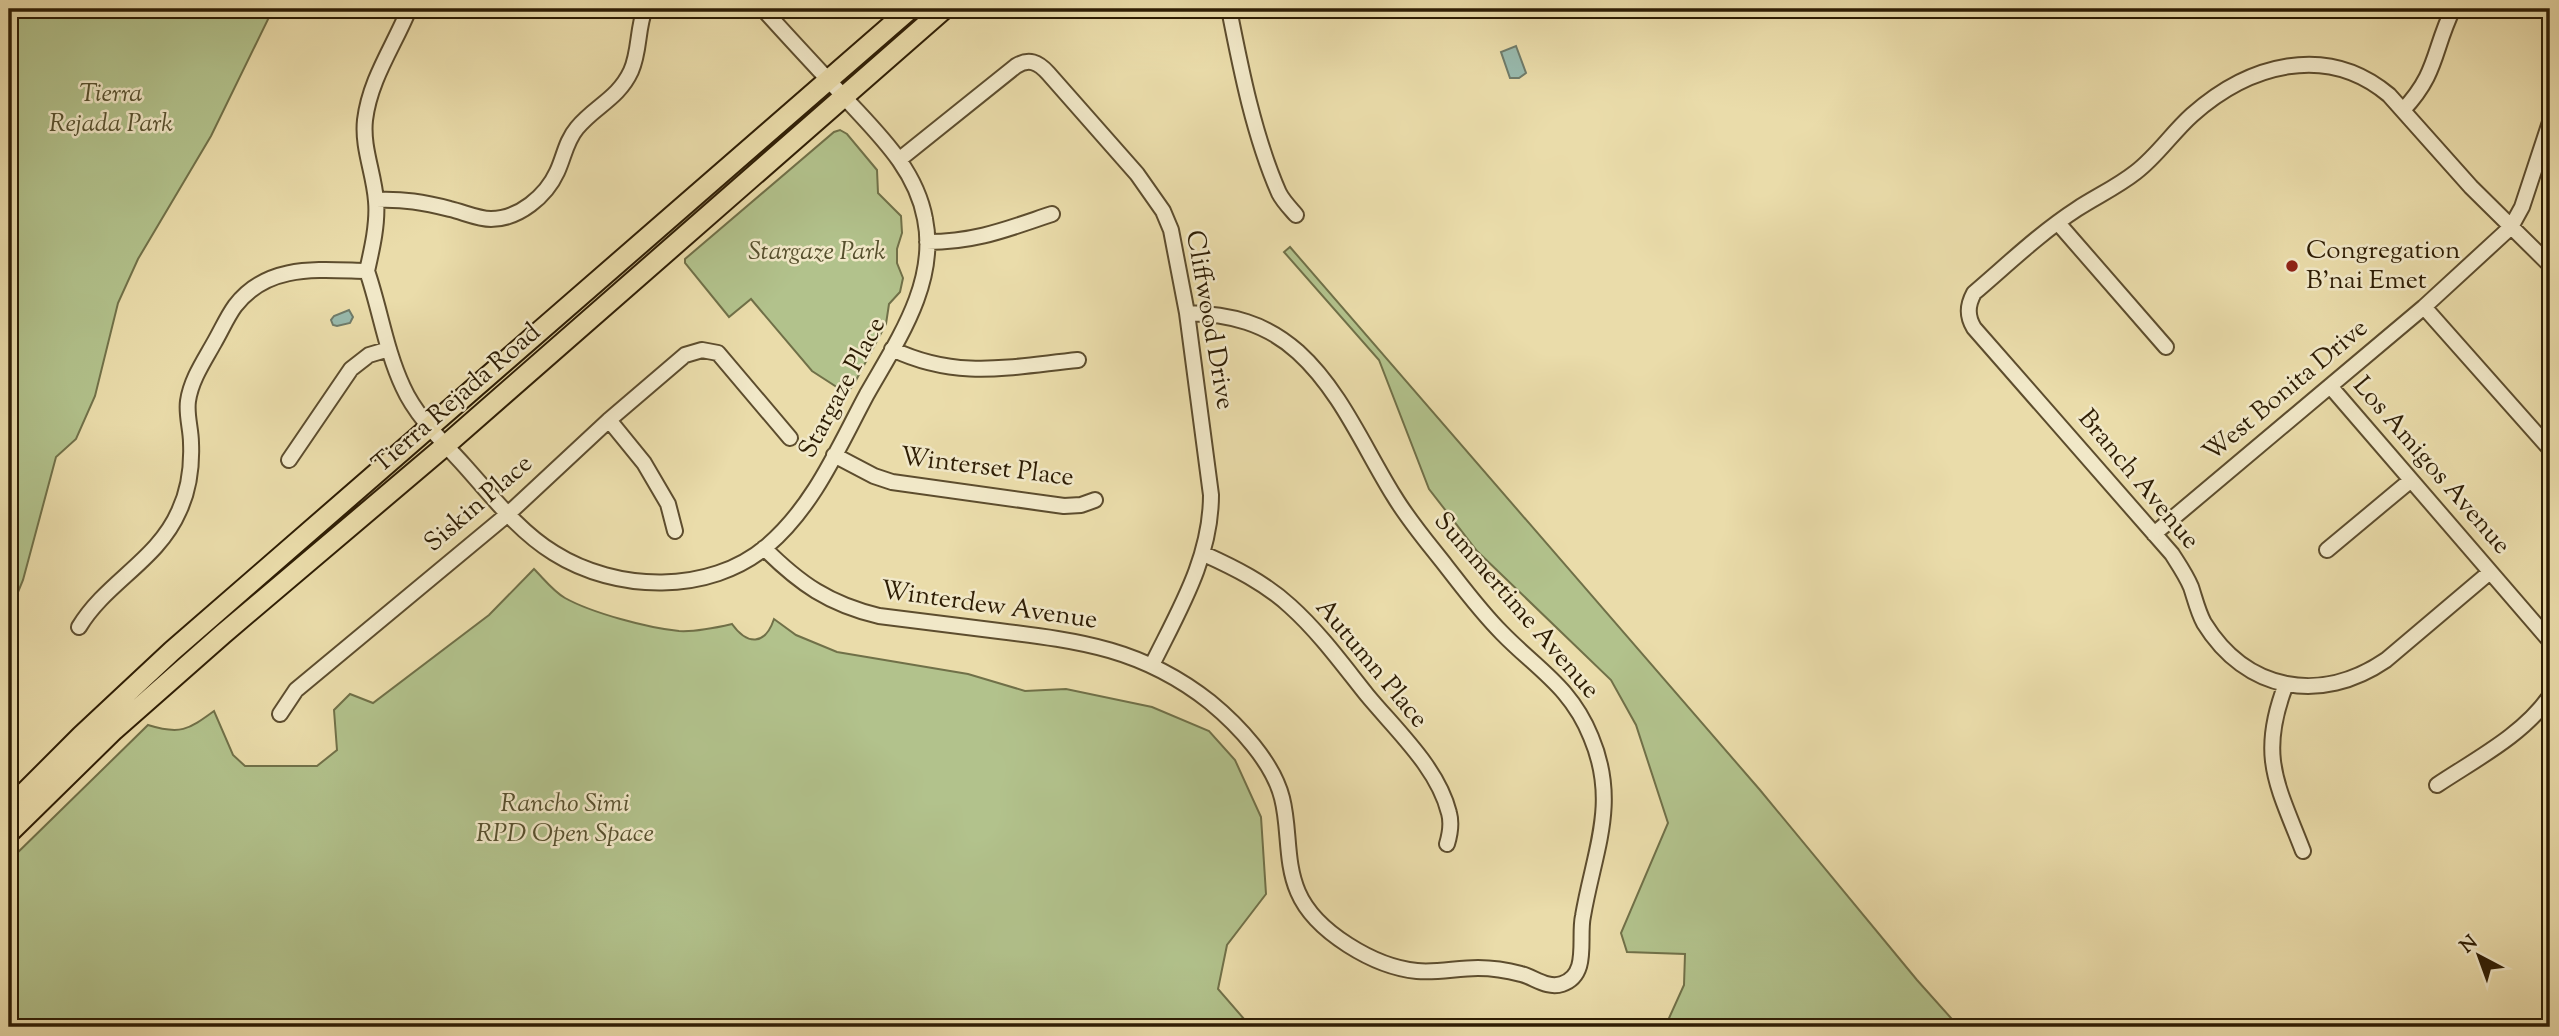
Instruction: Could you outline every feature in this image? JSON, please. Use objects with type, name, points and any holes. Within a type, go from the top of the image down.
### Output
[{"type":"main road","name":"Tierra Rejada Road","points":[[9,808],[172,651],[910,9]]},
{"type":"main road","name":"Tierra Rejada Road","points":[[9,833],[114,730],[944,9]]},
{"type":"street","points":[[79,626],[89,610],[155,550],[180,511],[191,465],[188,410],[192,385],[235,307],[261,282],[287,271],[367,271],[372,250],[376,200],[365,140],[365,119],[377,75],[409,9]]},
{"type":"street","points":[[376,200],[403,199],[493,219],[525,208],[549,186],[576,129],[612,99],[623,85],[637,54],[645,9]]},
{"type":"street","name":"Stargaze Place","points":[[367,271],[403,388],[431,428],[531,536],[565,559],[604,576],[631,582],[687,580],[740,563],[764,548],[804,506],[821,482],[916,304],[928,242],[920,198],[900,159],[763,9]]},
{"type":"street","points":[[1228,9],[1242,74],[1280,196],[1296,215]]},
{"type":"street","points":[[2403,110],[2430,76],[2453,9]]},
{"type":"street","name":"Cliffwood Drive","points":[[900,159],[1016,66],[1024,61],[1040,65],[1153,194],[1171,230],[1187,313],[1210,495],[1204,554],[1152,665]]},
{"type":"street","points":[[2166,347],[2058,223],[2138,171],[2210,100],[2237,83],[2264,72],[2305,64],[2343,69],[2379,86],[2471,187],[2550,265]]},
{"type":"street","points":[[2511,228],[2522,207],[2550,122]]},
{"type":"street","points":[[928,242],[978,238],[1052,214]]},
{"type":"street","name":"Branch Avenue","points":[[2058,223],[1974,293],[1969,301],[1969,320],[2182,569],[2202,619],[2218,644],[2247,669],[2286,684],[2308,687],[2349,680],[2369,672],[2386,660],[2490,572]]},
{"type":"street","name":"West Bonita Drive","points":[[2154,534],[2424,307],[2511,228]]},
{"type":"street","points":[[2424,307],[2550,449]]},
{"type":"street","name":"Summertime Avenue","points":[[1187,313],[1219,313],[1250,321],[1280,336],[1302,355],[1338,399],[1412,524],[1486,617],[1568,695],[1592,738],[1603,782],[1604,807],[1601,839],[1582,917],[1582,961],[1577,973],[1560,985],[1543,984],[1516,973]]},
{"type":"street","points":[[289,460],[351,369],[369,355],[389,349]]},
{"type":"street","points":[[892,349],[927,363],[964,370],[1078,360]]},
{"type":"street","name":"Siskin Place","points":[[280,714],[296,690],[508,514],[685,355],[702,350],[718,353],[790,438]]},
{"type":"street","name":"Los Amigos Avenue","points":[[2330,386],[2550,641]]},
{"type":"street","points":[[609,421],[643,463],[668,504],[675,531]]},
{"type":"street","name":"Winterset Place","points":[[834,455],[874,476],[908,485],[1064,506],[1081,505],[1096,500]]},
{"type":"street","points":[[2327,550],[2411,480]]},
{"type":"street","name":"Winterdew Avenue","points":[[764,548],[808,588],[853,610],[879,616],[1081,641],[1120,652],[1183,682],[1212,704],[1238,729],[1263,759],[1282,799],[1290,863],[1298,894],[1322,925],[1363,954],[1396,967],[1436,972],[1473,968],[1497,969],[1516,973]]},
{"type":"street","name":"Autumn Place","points":[[1204,554],[1265,586],[1316,632],[1433,778],[1450,815],[1451,830],[1447,844]]},
{"type":"street","points":[[2286,684],[2273,722],[2271,758],[2277,784],[2303,851]]},
{"type":"street","points":[[2437,785],[2527,723],[2550,696]]},
{"type":"green space","name":"Tierra Rejada Park","points":[[9,9],[273,9],[211,136],[138,259],[118,303],[95,396],[76,439],[56,457],[23,580],[9,614]]},
{"type":"green space","name":"Stargaze Park","points":[[840,130],[847,134],[877,170],[878,193],[901,216],[902,233],[897,249],[897,263],[903,278],[900,292],[889,304],[886,324],[853,386],[846,393],[812,371],[751,299],[729,317],[685,263],[685,259],[834,132]]},
{"type":"green space","points":[[1290,247],[1760,790],[1959,1027],[1665,1027],[1684,985],[1685,954],[1627,952],[1621,933],[1668,823],[1636,725],[1611,680],[1477,551],[1429,489],[1379,360],[1284,252]]},
{"type":"green space","name":"Rancho Simi RPD Open Space","points":[[534,569],[565,598],[636,623],[685,631],[732,624],[744,636],[755,640],[766,634],[774,619],[796,635],[837,652],[968,674],[1025,691],[1066,689],[1152,707],[1209,731],[1235,760],[1261,817],[1266,894],[1227,945],[1218,989],[1251,1027],[9,1027],[9,861],[148,725],[168,730],[183,729],[214,711],[233,755],[245,766],[317,766],[337,750],[334,710],[350,694],[373,703],[489,615]]},
{"type":"water","points":[[1516,46],[1526,73],[1519,78],[1510,78],[1501,52]]},
{"type":"water","points":[[349,310],[353,317],[350,323],[333,325],[331,320],[334,316]]},
{"type":"place","name":"Congregation B'nai Emet","points":[[2292,266]]}]
